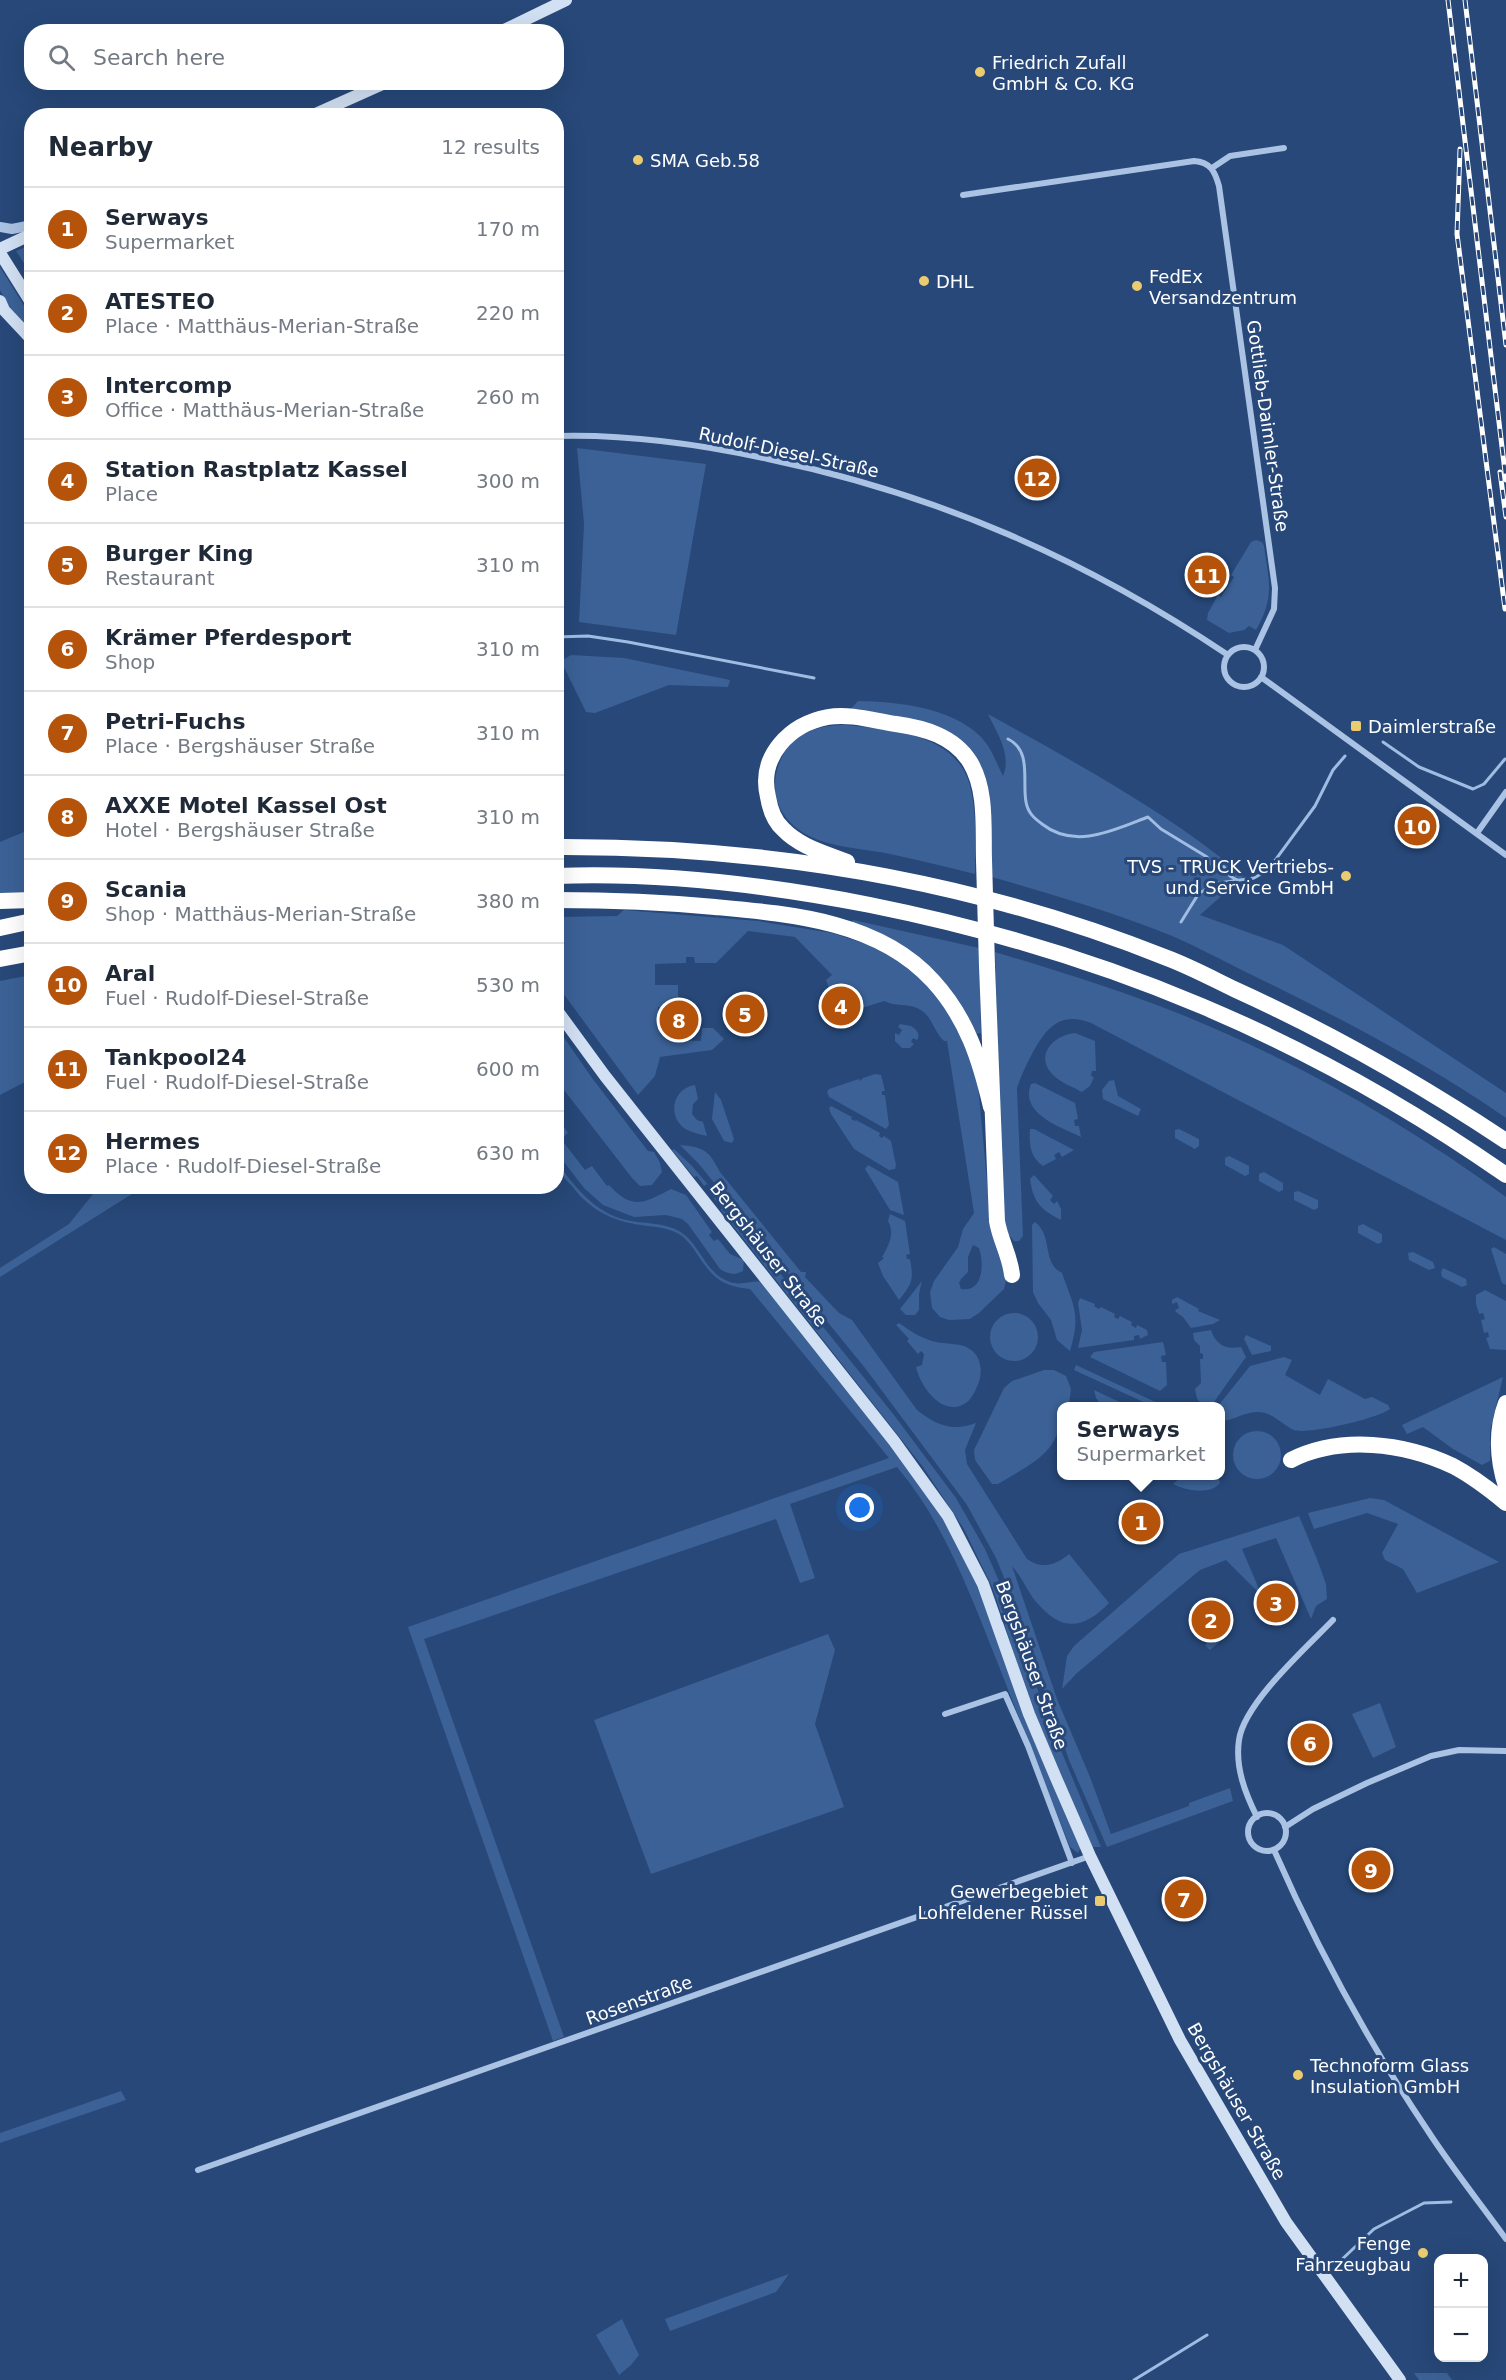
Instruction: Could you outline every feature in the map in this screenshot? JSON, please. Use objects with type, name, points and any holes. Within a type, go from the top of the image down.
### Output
[{"type":"highway","points":[[879,874],[804,845],[786,832],[774,818],[766,792],[768,764],[776,748],[797,727],[830,716],[847,716],[916,728],[951,742],[970,762],[980,790],[997,1221],[1000,1238],[1011,1260],[1012,1275]]},
{"type":"highway","points":[[564,847],[674,850],[794,860],[879,874],[1015,906],[1081,927],[1197,970],[1305,1022],[1374,1059],[1506,1141]]},
{"type":"highway","points":[[564,876],[647,877],[777,889],[925,916],[1036,945],[1179,995],[1255,1029],[1386,1097],[1458,1141],[1506,1174]]},
{"type":"highway","points":[[0,901],[24,900]]},
{"type":"highway","points":[[564,900],[651,902],[768,913],[826,922],[878,941],[920,968],[958,1013],[978,1056],[991,1107]]},
{"type":"highway","points":[[0,928],[24,923]]},
{"type":"highway","points":[[0,959],[24,954]]},
{"type":"highway","points":[[1506,1403],[1498,1444],[1506,1486]]},
{"type":"highway","points":[[1291,1460],[1321,1449],[1343,1446],[1377,1445],[1405,1450],[1454,1467],[1477,1480],[1506,1503]]},
{"type":"main road","points":[[516,24],[566,0]]},
{"type":"main road","points":[[329,108],[369,90]]},
{"type":"main road","points":[[24,238],[0,251],[24,291]]},
{"type":"main road","points":[[2,306],[24,331]]},
{"type":"main road","name":"Bergshäuser Straße","points":[[564,1021],[604,1076],[894,1441],[948,1516],[983,1584],[1029,1714],[1090,1856],[1180,2040],[1253,2168],[1307,2252],[1400,2380]]},
{"type":"street","points":[[963,195],[1194,161],[1201,161],[1212,168],[1230,156],[1284,148]]},
{"type":"street","name":"Gottlieb-Daimler-Straße","points":[[1212,168],[1219,186],[1275,588],[1274,609],[1255,650]]},
{"type":"street","points":[[0,227],[12,229],[24,227]]},
{"type":"street","name":"Rudolf-Diesel-Straße","points":[[564,436],[629,439],[732,452],[805,466],[901,493],[972,518],[1052,553],[1142,600],[1228,655]]},
{"type":"street","points":[[1240,647],[1255,650],[1264,662],[1261,677],[1252,685],[1233,683],[1226,674],[1228,655],[1240,647]]},
{"type":"street","points":[[1261,677],[1506,855]]},
{"type":"street","points":[[1477,834],[1506,792]]},
{"type":"street","points":[[1257,1816],[1241,1777],[1239,1738],[1246,1721],[1269,1687],[1333,1620]]},
{"type":"street","name":"Bergshäuser Straße","points":[[945,1714],[1005,1694],[1028,1746],[1072,1863]]},
{"type":"street","points":[[1285,1827],[1313,1809],[1431,1756],[1459,1750],[1506,1750]]},
{"type":"street","points":[[1273,1814],[1285,1827],[1285,1838],[1274,1850],[1257,1848],[1250,1840],[1248,1829],[1257,1816],[1273,1814]]},
{"type":"street","points":[[1274,1850],[1354,2012],[1423,2125],[1506,2239]]},
{"type":"street","name":"Rosenstraße","points":[[198,2170],[1090,1856]]},
{"type":"shaded area","points":[[24,248],[24,263],[16,251]]},
{"type":"shaded area","points":[[0,267],[24,306],[24,324],[9,306],[0,290]]},
{"type":"shaded area","points":[[577,448],[706,464],[676,635],[579,622],[584,524]]},
{"type":"shaded area","points":[[1256,540],[1262,542],[1264,546],[1268,570],[1269,589],[1266,608],[1256,630],[1249,626],[1244,630],[1229,633],[1207,620],[1208,613],[1218,595],[1221,597],[1234,577],[1231,575],[1251,542]]},
{"type":"shaded area","points":[[571,655],[624,658],[730,680],[728,687],[669,685],[595,713],[586,712],[564,667],[564,659]]},
{"type":"shaded area","points":[[858,701],[923,708],[954,718],[980,736],[991,751],[1003,776],[1005,752],[988,714],[1152,809],[1244,876],[1200,915],[1283,945],[1506,1093],[1506,1118],[1446,1079],[1384,1043],[1195,946],[1116,915],[992,877],[968,749],[850,710]]},
{"type":"shaded area","points":[[846,725],[884,729],[922,738],[939,746],[953,757],[964,771],[973,800],[975,874],[890,854],[828,843],[801,831],[789,821],[777,801],[775,788],[776,774],[783,755],[794,740],[810,731],[827,726]]},
{"type":"shaded area","points":[[24,832],[24,893],[0,896],[0,842]]},
{"type":"shaded area","points":[[624,910],[758,921],[832,933],[872,946],[907,966],[936,994],[962,1034],[978,1085],[990,1213],[1008,1271],[1004,1289],[970,1319],[949,1320],[940,1317],[932,1308],[930,1292],[934,1281],[958,1247],[963,1229],[974,1213],[947,1041],[940,1037],[926,1014],[913,1007],[884,1001],[862,1008],[861,1005],[853,1007],[848,989],[831,994],[826,980],[832,975],[795,937],[748,931],[716,963],[695,963],[694,957],[686,957],[686,963],[655,964],[655,985],[678,985],[678,1007],[658,1007],[658,1028],[671,1028],[671,1040],[701,1041],[702,1028],[713,1028],[724,1039],[712,1050],[660,1057],[655,1076],[638,1095],[564,995],[564,917],[617,916]],"holes":[[[973,1245],[979,1248],[982,1261],[978,1281],[969,1289],[961,1289],[959,1283],[968,1272],[968,1257]]]},
{"type":"shaded area","points":[[853,920],[979,948],[981,1033],[976,1034],[963,1009],[852,924]]},
{"type":"shaded area","points":[[995,952],[1091,982],[1185,1016],[1310,1074],[1351,1097],[1469,1170],[1506,1197],[1506,1240],[1091,1023],[1071,1019],[1055,1024],[1043,1036],[1017,1088],[1023,1236],[1019,1241],[1014,1241],[1003,1229]]},
{"type":"shaded area","points":[[24,976],[24,1083],[0,1095],[0,981]]},
{"type":"shaded area","points":[[900,1024],[911,1026],[918,1034],[917,1040],[913,1038],[911,1042],[914,1044],[910,1048],[902,1048],[895,1041],[895,1033],[899,1035],[902,1030],[898,1027]]},
{"type":"shaded area","points":[[1075,1033],[1095,1041],[1096,1071],[1092,1071],[1091,1076],[1094,1077],[1090,1086],[1082,1092],[1056,1078],[1045,1061],[1053,1042]]},
{"type":"shaded area","points":[[564,1038],[592,1078],[648,1151],[654,1152],[660,1163],[662,1172],[652,1185],[640,1186],[564,1090]]},
{"type":"shaded area","points":[[875,1074],[881,1075],[885,1091],[882,1091],[882,1095],[885,1095],[889,1125],[886,1129],[829,1097],[827,1092],[829,1089],[859,1079],[860,1081]]},
{"type":"shaded area","points":[[1114,1080],[1118,1096],[1141,1109],[1138,1116],[1103,1099],[1102,1090],[1109,1081]]},
{"type":"shaded area","points":[[1035,1083],[1075,1103],[1078,1119],[1074,1120],[1075,1126],[1079,1126],[1081,1137],[1053,1124],[1036,1111],[1031,1104],[1029,1094],[1031,1084]]},
{"type":"shaded area","points":[[695,1085],[698,1099],[693,1104],[692,1114],[697,1120],[703,1122],[707,1136],[684,1128],[675,1116],[677,1096],[688,1087]]},
{"type":"shaded area","points":[[715,1092],[721,1100],[734,1139],[732,1143],[724,1141],[712,1119]]},
{"type":"shaded area","points":[[831,1106],[880,1133],[879,1136],[882,1138],[884,1136],[891,1141],[895,1169],[889,1170],[854,1149],[831,1114],[829,1108]]},
{"type":"shaded area","points":[[1030,1129],[1074,1150],[1062,1157],[1059,1152],[1054,1155],[1056,1159],[1043,1166],[1031,1150]]},
{"type":"shaded area","points":[[1179,1129],[1199,1139],[1199,1146],[1195,1149],[1175,1138],[1175,1130]]},
{"type":"shaded area","points":[[564,1143],[585,1170],[592,1166],[607,1186],[609,1185],[625,1199],[646,1201],[671,1189],[686,1195],[712,1232],[709,1235],[714,1241],[718,1239],[730,1254],[744,1260],[743,1271],[731,1274],[720,1269],[682,1219],[666,1215],[634,1217],[603,1205],[584,1188],[564,1162]]},
{"type":"shaded area","points":[[680,1145],[701,1149],[713,1159],[720,1172],[801,1272],[806,1272],[805,1277],[839,1313],[852,1320],[917,1410],[945,1426],[959,1427],[976,1423],[965,1450],[967,1464],[1027,1559],[1038,1564],[1049,1565],[1069,1554],[1109,1603],[1083,1622],[1074,1624],[1056,1620],[1038,1604],[1012,1566],[1057,1699],[1111,1834],[1189,1806],[1189,1803],[1230,1788],[1233,1801],[1107,1847],[1069,1760],[996,1558],[967,1505],[865,1368],[698,1163]]},
{"type":"shaded area","points":[[674,1149],[692,1166],[722,1201],[894,1415],[956,1498],[985,1549],[1009,1604],[1046,1714],[1101,1847],[1093,1847],[1088,1838],[1033,1712],[993,1589],[964,1529],[923,1467],[721,1210],[722,1208],[709,1192],[711,1189],[707,1184],[704,1186],[697,1176],[694,1177],[672,1150]]},
{"type":"shaded area","points":[[1229,1156],[1249,1166],[1249,1174],[1245,1176],[1225,1165],[1225,1158]]},
{"type":"shaded area","points":[[868,1165],[898,1182],[904,1215],[890,1210],[865,1169]]},
{"type":"shaded area","points":[[564,1171],[586,1197],[605,1211],[626,1220],[660,1225],[679,1231],[693,1243],[709,1266],[722,1278],[738,1283],[762,1282],[859,1403],[937,1506],[976,1579],[1081,1847],[1078,1853],[1070,1847],[979,1616],[944,1538],[930,1513],[897,1467],[790,1504],[815,1578],[800,1583],[776,1519],[424,1639],[564,2037],[553,2041],[408,1627],[889,1458],[750,1289],[722,1282],[710,1272],[688,1241],[679,1234],[664,1228],[630,1223],[610,1217],[585,1201],[564,1177]]},
{"type":"shaded area","points":[[1264,1172],[1283,1183],[1283,1190],[1279,1192],[1259,1181],[1259,1174]]},
{"type":"shaded area","points":[[1034,1175],[1053,1196],[1050,1200],[1054,1204],[1057,1201],[1061,1209],[1061,1220],[1043,1209],[1033,1194],[1030,1179]]},
{"type":"shaded area","points":[[1298,1191],[1318,1200],[1318,1208],[1314,1210],[1294,1200],[1294,1192]]},
{"type":"shaded area","points":[[93,1194],[132,1194],[0,1277],[0,1268],[69,1224]]},
{"type":"shaded area","points":[[890,1214],[905,1221],[910,1254],[906,1255],[907,1259],[910,1259],[912,1272],[907,1290],[899,1300],[883,1276],[878,1263],[884,1258],[882,1257],[890,1239],[891,1230],[888,1221]]},
{"type":"shaded area","points":[[1035,1222],[1041,1228],[1049,1256],[1062,1273],[1073,1303],[1075,1328],[1070,1351],[1057,1340],[1051,1320],[1033,1292],[1032,1225]]},
{"type":"shaded area","points":[[1363,1224],[1382,1234],[1382,1242],[1378,1244],[1358,1233],[1358,1226]]},
{"type":"shaded area","points":[[1494,1247],[1506,1254],[1506,1285],[1502,1283],[1491,1249]]},
{"type":"shaded area","points":[[1413,1252],[1433,1262],[1435,1268],[1429,1270],[1409,1260],[1408,1253]]},
{"type":"shaded area","points":[[1443,1268],[1466,1279],[1467,1285],[1462,1287],[1442,1277]]},
{"type":"shaded area","points":[[922,1281],[919,1310],[915,1315],[906,1315],[900,1309]]},
{"type":"shaded area","points":[[1485,1290],[1506,1301],[1506,1350],[1490,1349],[1486,1338],[1489,1337],[1488,1332],[1484,1333],[1481,1320],[1485,1319],[1483,1313],[1479,1314],[1476,1295]]},
{"type":"shaded area","points":[[1177,1297],[1199,1309],[1198,1311],[1220,1320],[1213,1324],[1191,1328],[1176,1312],[1175,1310],[1179,1308],[1177,1302],[1172,1304],[1172,1300]]},
{"type":"shaded area","points":[[1080,1298],[1095,1304],[1094,1306],[1099,1309],[1101,1307],[1115,1314],[1114,1317],[1118,1319],[1120,1316],[1132,1322],[1131,1325],[1136,1328],[1137,1325],[1147,1330],[1148,1335],[1140,1339],[1139,1335],[1134,1336],[1134,1340],[1078,1348],[1082,1330],[1078,1303]]},
{"type":"shaded area","points":[[1009,1313],[1019,1313],[1031,1320],[1038,1332],[1038,1342],[1031,1354],[1019,1361],[1009,1361],[994,1350],[990,1342],[990,1332],[1001,1317]]},
{"type":"shaded area","points":[[899,1323],[927,1339],[964,1346],[975,1354],[981,1371],[979,1383],[969,1401],[960,1406],[949,1407],[930,1394],[921,1381],[916,1367],[922,1365],[924,1354],[921,1351],[918,1354],[907,1341],[909,1339],[896,1325]]},
{"type":"shaded area","points":[[1211,1330],[1219,1343],[1231,1348],[1241,1347],[1246,1357],[1214,1402],[1200,1402],[1197,1399],[1195,1389],[1201,1383],[1200,1359],[1203,1359],[1203,1354],[1200,1353],[1200,1346],[1194,1340],[1193,1333]]},
{"type":"shaded area","points":[[1246,1335],[1271,1346],[1271,1351],[1252,1355],[1244,1339]]},
{"type":"shaded area","points":[[1163,1342],[1166,1355],[1161,1356],[1162,1362],[1166,1362],[1167,1385],[1160,1391],[1090,1357],[1094,1352]]},
{"type":"shaded area","points":[[1284,1357],[1292,1360],[1285,1375],[1320,1395],[1328,1379],[1365,1399],[1372,1397],[1388,1405],[1390,1409],[1358,1421],[1302,1431],[1294,1430],[1272,1416],[1257,1412],[1225,1421],[1225,1402],[1221,1402],[1250,1366]]},
{"type":"shaded area","points":[[1076,1365],[1155,1402],[1143,1402],[1074,1370]]},
{"type":"shaded area","points":[[1044,1370],[1054,1370],[1066,1376],[1071,1389],[1069,1402],[1057,1402],[1057,1435],[1043,1455],[998,1484],[992,1484],[975,1460],[974,1450],[1004,1388],[1012,1381]]},
{"type":"shaded area","points":[[1503,1377],[1490,1431],[1490,1461],[1482,1465],[1453,1449],[1423,1427],[1407,1434],[1402,1425]]},
{"type":"shaded area","points":[[1094,1390],[1120,1402],[1099,1402]]},
{"type":"shaded area","points":[[1252,1431],[1262,1431],[1274,1438],[1281,1450],[1281,1460],[1274,1472],[1262,1479],[1252,1479],[1237,1468],[1233,1460],[1233,1450],[1244,1435]]},
{"type":"shaded area","points":[[1178,1480],[1219,1480],[1220,1483],[1211,1489],[1198,1491],[1173,1484]]},
{"type":"shaded area","points":[[1370,1498],[1384,1500],[1499,1562],[1417,1593],[1403,1569],[1385,1560],[1382,1553],[1398,1524],[1367,1513],[1314,1529],[1308,1513]]},
{"type":"shaded area","points":[[1299,1516],[1326,1584],[1327,1599],[1316,1606],[1311,1619],[1276,1538],[1242,1549],[1262,1596],[1226,1560],[1200,1570],[1077,1673],[1062,1689],[1067,1656],[1074,1646],[1179,1554]]},
{"type":"shaded area","points":[[1218,1633],[1223,1639],[1210,1650],[1205,1645]]},
{"type":"shaded area","points":[[828,1634],[835,1650],[815,1724],[844,1807],[651,1874],[594,1720]]},
{"type":"shaded area","points":[[1380,1703],[1396,1747],[1373,1758],[1352,1714]]},
{"type":"shaded area","points":[[121,2091],[126,2100],[0,2143],[0,2133]]},
{"type":"shaded area","points":[[789,2274],[776,2292],[670,2331],[665,2319]]},
{"type":"shaded area","points":[[622,2319],[639,2355],[619,2375],[596,2335]]},
{"type":"shaded area","points":[[1414,2373],[1447,2373],[1452,2380],[1419,2380]]},
{"type":"waterway","points":[[564,637],[588,636],[628,642],[814,678]]},
{"type":"waterway","points":[[1008,739],[1016,744],[1023,758],[1028,809],[1042,824],[1055,832],[1081,837],[1108,832],[1148,817],[1161,829],[1207,857],[1211,864],[1224,867],[1230,876],[1237,880]]},
{"type":"waterway","points":[[1383,742],[1419,767],[1473,789],[1484,784],[1505,759]]},
{"type":"waterway","points":[[1181,922],[1199,893],[1219,883],[1254,878],[1268,870],[1315,806],[1333,770],[1345,756]]},
{"type":"waterway","points":[[1336,2265],[1374,2229],[1424,2203],[1451,2202]]},
{"type":"waterway","points":[[1134,2380],[1207,2335]]},
{"type":"railway","points":[[1448,0],[1506,480]]},
{"type":"railway","points":[[1465,0],[1506,345]]},
{"type":"railway","points":[[1460,149],[1457,234],[1505,609]]},
{"type":"railway","points":[[1500,472],[1506,517]]},
{"type":"place","name":"Friedrich Zufall GmbH & Co. KG","points":[[980,72]]},
{"type":"place","name":"SMA Geb.58","points":[[638,160]]},
{"type":"place","name":"DHL","points":[[924,281]]},
{"type":"place","name":"FedEx Versandzentrum","points":[[1137,286]]},
{"type":"place","name":"Hermes","points":[[1037,478]]},
{"type":"place","name":"Tankpool24","points":[[1207,575]]},
{"type":"place","name":"Daimlerstraße","points":[[1356,726]]},
{"type":"place","name":"Aral","points":[[1417,826]]},
{"type":"place","name":"TVS - TRUCK Vertriebs- und Service GmbH","points":[[1346,876]]},
{"type":"place","name":"Station Rastplatz Kassel","points":[[841,1006]]},
{"type":"place","name":"Burger King","points":[[745,1014]]},
{"type":"place","name":"AXXE Motel Kassel Ost","points":[[679,1020]]},
{"type":"place","name":"Serways","points":[[1141,1522]]},
{"type":"place","name":"Intercomp","points":[[1276,1603]]},
{"type":"place","name":"ATESTEO","points":[[1211,1620]]},
{"type":"place","name":"Krämer Pferdesport","points":[[1310,1743]]},
{"type":"place","name":"Scania","points":[[1371,1870]]},
{"type":"place","name":"Petri-Fuchs","points":[[1184,1899]]},
{"type":"place","name":"Gewerbegebiet Lohfeldener Rüssel","points":[[1100,1901]]},
{"type":"place","name":"Technoform Glass Insulation GmbH","points":[[1298,2075]]},
{"type":"place","name":"Fenge Fahrzeugbau","points":[[1423,2253]]}]
